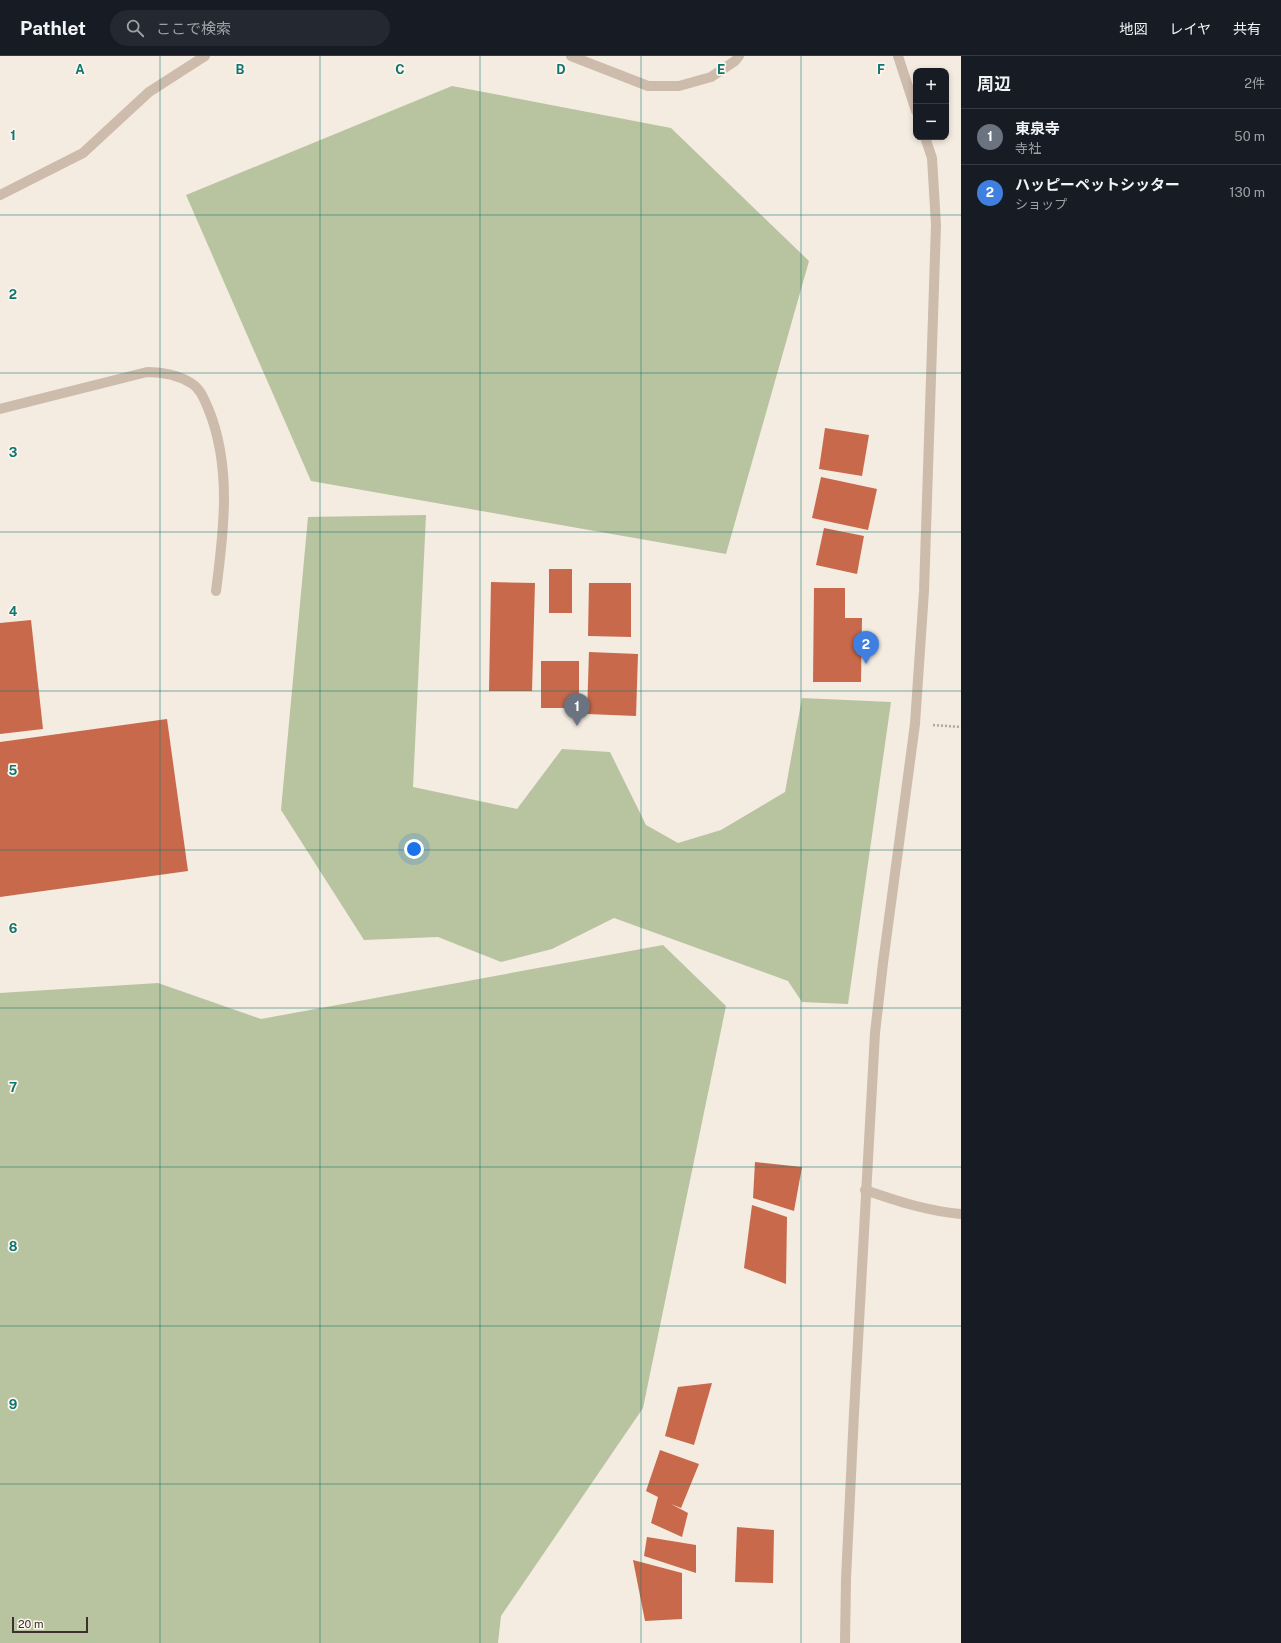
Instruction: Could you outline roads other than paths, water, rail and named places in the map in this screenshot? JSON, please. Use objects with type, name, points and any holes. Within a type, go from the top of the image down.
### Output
[{"type":"street","points":[[0,195],[83,153],[149,92],[205,56]]},
{"type":"street","points":[[571,56],[648,86],[679,86],[711,77],[735,61],[738,56]]},
{"type":"street","points":[[898,56],[914,104]]},
{"type":"street","points":[[845,1643],[846,1578],[865,1190],[876,1026],[915,724],[924,590],[936,225],[932,158],[926,140]]},
{"type":"street","points":[[0,409],[147,372],[164,372],[191,383],[200,391],[213,419],[220,446],[224,477],[224,517],[216,591]]},
{"type":"street","points":[[865,1190],[913,1206],[961,1214]]},
{"type":"place","name":"ハッピーペットシッター","points":[[866,664]]},
{"type":"place","name":"東泉寺","points":[[577,726]]}]
